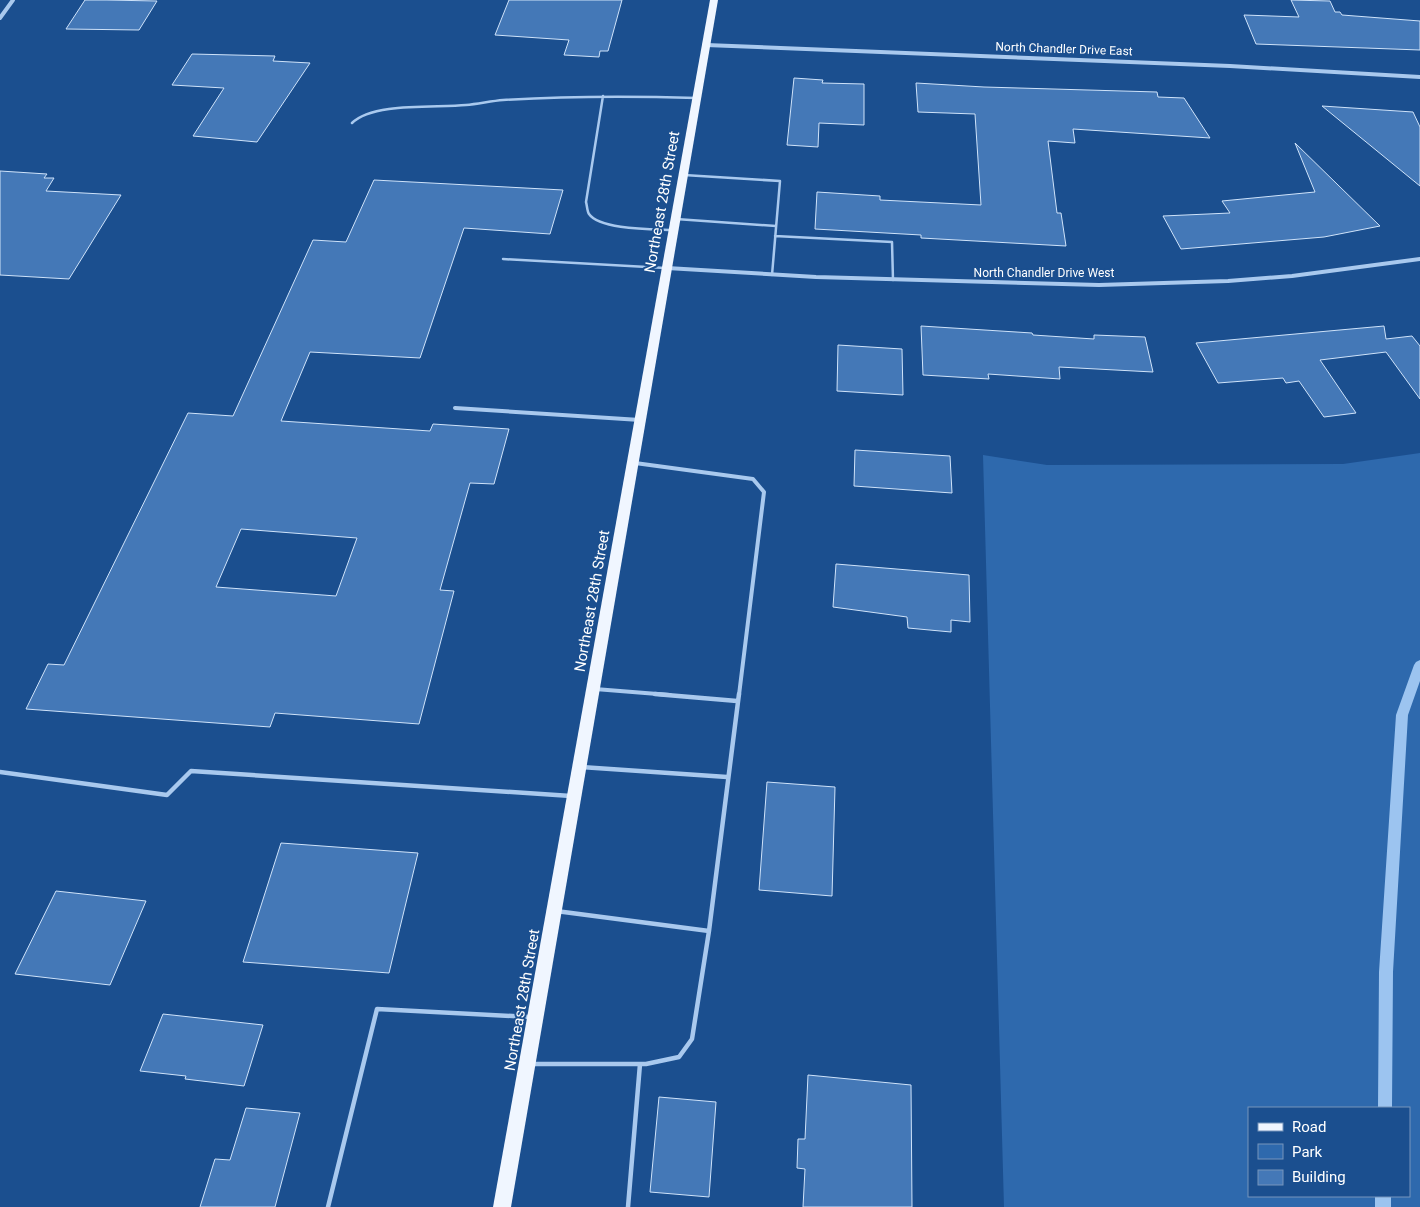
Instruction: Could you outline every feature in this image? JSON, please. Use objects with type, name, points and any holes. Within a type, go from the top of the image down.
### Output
[{"type":"main road","name":"Northeast 28th Street","points":[[502,1207],[714,0]]},
{"type":"street","points":[[0,18],[13,0]]},
{"type":"street","name":"North Chandler Drive East","points":[[706,45],[1230,66],[1420,77]]},
{"type":"street","name":"North Chandler Drive West","points":[[667,268],[772,275],[1022,285],[1250,281],[1368,269],[1420,259]]},
{"type":"lane","points":[[352,123],[358,117],[376,110],[466,105],[502,100],[603,96],[697,98]]},
{"type":"lane","points":[[603,96],[586,202],[588,213],[597,221],[615,225],[776,226]]},
{"type":"lane","points":[[684,175],[780,181],[772,275]]},
{"type":"lane","points":[[776,236],[892,242],[893,280]]},
{"type":"lane","points":[[503,258],[667,268]]},
{"type":"lane","points":[[455,408],[640,420]]},
{"type":"lane","points":[[527,1064],[640,1064],[679,1057],[692,1038],[709,931],[764,492],[753,479],[633,463]]},
{"type":"lane","points":[[593,689],[737,701]]},
{"type":"lane","points":[[579,767],[727,777]]},
{"type":"lane","points":[[0,772],[167,795],[191,771],[574,796]]},
{"type":"lane","points":[[554,911],[709,931]]},
{"type":"lane","points":[[328,1207],[377,1009],[535,1017]]},
{"type":"lane","points":[[628,1207],[640,1064]]},
{"type":"green space","points":[[1420,453],[1420,1207],[1004,1207],[983,455],[1047,465],[1343,464]]},
{"type":"building","points":[[85,0],[157,1],[139,30],[66,29]]},
{"type":"building","points":[[509,0],[622,0],[608,51],[600,51],[599,57],[564,55],[569,40],[495,35]]},
{"type":"building","points":[[1291,0],[1330,1],[1335,12],[1340,12],[1342,15],[1420,21],[1420,50],[1256,44],[1244,15],[1299,17]]},
{"type":"building","points":[[192,54],[275,56],[273,61],[310,63],[257,142],[193,136],[224,88],[172,85]]},
{"type":"building","points":[[794,78],[823,80],[822,83],[864,84],[864,125],[819,123],[818,147],[787,145]]},
{"type":"building","points":[[916,83],[1157,92],[1158,97],[1184,98],[1210,138],[1073,129],[1075,143],[1048,141],[1057,213],[1061,213],[1066,246],[921,238],[921,235],[815,229],[817,192],[880,196],[880,200],[981,205],[975,114],[918,112]]},
{"type":"building","points":[[1322,106],[1413,112],[1420,127],[1420,186]]},
{"type":"building","points":[[1295,143],[1380,226],[1324,237],[1181,249],[1163,216],[1230,213],[1222,201],[1315,192]]},
{"type":"building","points":[[0,171],[47,174],[44,178],[54,178],[46,191],[121,195],[69,279],[0,275]]},
{"type":"building","points":[[374,180],[563,190],[550,234],[464,228],[420,358],[310,352],[281,421],[430,431],[433,424],[509,429],[494,484],[470,483],[440,590],[454,591],[419,724],[275,713],[270,727],[26,709],[48,664],[64,665],[188,413],[233,416],[313,240],[346,242]],"holes":[[[241,529],[357,538],[336,596],[216,587]]]},
{"type":"building","points":[[921,326],[1094,339],[1094,335],[1145,337],[1153,372],[1059,367],[1060,379],[988,374],[989,379],[923,375]]},
{"type":"building","points":[[1384,326],[1386,339],[1412,336],[1420,346],[1420,399],[1386,352],[1320,360],[1356,413],[1324,417],[1299,381],[1286,383],[1283,378],[1218,383],[1196,343]]},
{"type":"building","points":[[838,345],[902,349],[903,395],[837,391]]},
{"type":"building","points":[[855,450],[950,456],[952,493],[854,486]]},
{"type":"building","points":[[836,564],[969,575],[970,622],[951,620],[951,632],[908,628],[907,617],[833,607]]},
{"type":"building","points":[[767,782],[835,787],[832,896],[759,890]]},
{"type":"building","points":[[281,843],[418,853],[389,973],[243,962]]},
{"type":"building","points":[[56,891],[146,901],[110,985],[15,974]]},
{"type":"building","points":[[163,1014],[263,1025],[244,1086],[185,1079],[186,1076],[140,1071]]},
{"type":"building","points":[[808,1075],[911,1085],[912,1207],[803,1207],[805,1169],[797,1168],[798,1139],[805,1139]]},
{"type":"building","points":[[659,1097],[716,1102],[709,1197],[650,1192]]},
{"type":"building","points":[[246,1108],[300,1113],[275,1207],[200,1207],[215,1159],[230,1160]]},
{"type":"waterway","points":[[1385,1107],[1386,972],[1402,715],[1420,665]]},
{"type":"waterway","points":[[1383,1197],[1383,1207]]}]
